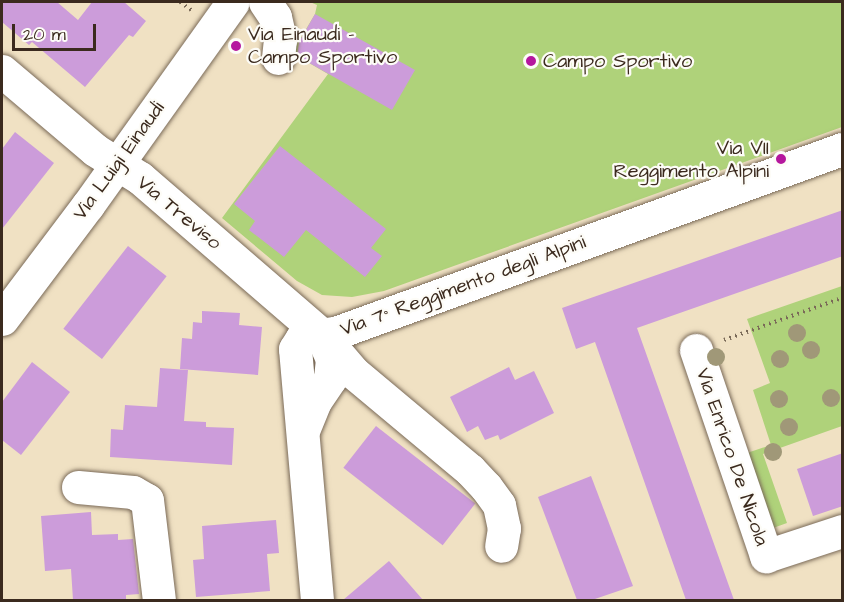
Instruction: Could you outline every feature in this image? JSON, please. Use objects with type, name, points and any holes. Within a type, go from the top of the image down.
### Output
[{"type":"street","name":"Via Luigi Einaudi","points":[[2,319],[117,165],[233,2]]},
{"type":"street","points":[[264,2],[275,17],[280,39],[278,58]]},
{"type":"street","name":"Via Treviso","points":[[2,71],[94,150],[140,178],[307,329],[333,359],[330,379],[315,401],[303,431],[317,600]]},
{"type":"street","name":"Via 7° Reggimento degli Alpini","points":[[307,329],[338,332],[843,149]]},
{"type":"street","name":"Via 7° Reggimento degli Alpini","points":[[307,329],[354,373],[470,470],[486,487],[499,505],[504,528],[501,546]]},
{"type":"street","name":"Via Enrico De Nicola","points":[[696,350],[766,556],[843,531]]},
{"type":"street","points":[[78,487],[133,492],[147,500],[159,600]]},
{"type":"path","points":[[696,350],[843,298]]},
{"type":"green space","points":[[310,2],[842,2],[842,127],[384,291],[352,297],[322,295],[297,281],[222,218],[328,74],[292,53],[315,14],[317,5]]},
{"type":"green space","points":[[842,286],[842,426],[763,454],[787,523],[773,528],[747,453],[771,445],[753,390],[770,383],[747,319]]},
{"type":"building","points":[[2,2],[57,2],[78,20],[92,2],[124,2],[146,21],[133,37],[129,35],[85,87],[32,42],[29,45],[2,22]]},
{"type":"building","points":[[315,14],[415,70],[392,110],[297,56],[299,42]]},
{"type":"building","points":[[15,132],[54,163],[2,229],[2,149]]},
{"type":"building","points":[[280,146],[386,229],[371,248],[382,256],[365,277],[306,230],[284,257],[249,230],[255,221],[234,204]]},
{"type":"building","points":[[843,210],[843,256],[637,328],[734,600],[686,600],[595,342],[576,349],[562,308]]},
{"type":"building","points":[[128,246],[167,276],[102,359],[63,329]]},
{"type":"building","points":[[202,311],[240,313],[239,325],[262,327],[258,375],[180,369],[182,338],[192,339],[193,322],[202,323]]},
{"type":"building","points":[[32,362],[70,392],[21,455],[2,440],[2,402]]},
{"type":"building","points":[[509,367],[515,380],[534,371],[554,413],[500,440],[498,435],[485,440],[478,426],[467,432],[450,397]]},
{"type":"building","points":[[160,368],[188,370],[184,421],[206,422],[206,427],[234,428],[232,465],[110,457],[111,429],[123,430],[125,405],[157,407]]},
{"type":"building","points":[[376,426],[475,504],[443,545],[343,468]]},
{"type":"building","points":[[843,453],[843,506],[813,516],[797,469]]},
{"type":"building","points":[[591,476],[633,586],[592,600],[577,600],[538,497]]},
{"type":"building","points":[[91,512],[92,535],[118,534],[118,540],[133,539],[139,594],[126,595],[126,600],[73,600],[71,569],[45,571],[41,516]]},
{"type":"building","points":[[276,520],[279,553],[267,554],[270,591],[196,597],[193,560],[204,559],[202,526]]},
{"type":"building","points":[[389,561],[423,600],[343,600]]},
{"type":"place","name":"Via Einaudi - Campo Sportivo","points":[[236,46]]},
{"type":"place","name":"Campo Sportivo","points":[[531,61]]},
{"type":"place","name":"Via VII Reggimento Alpini","points":[[781,159]]}]
